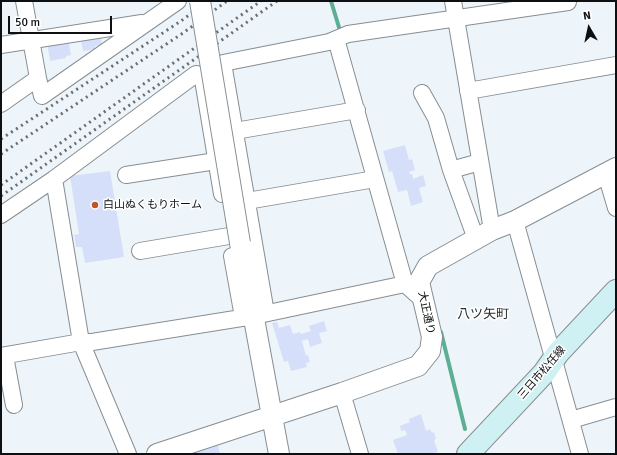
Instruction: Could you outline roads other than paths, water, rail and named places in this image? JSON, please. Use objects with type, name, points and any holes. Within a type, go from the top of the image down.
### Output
[{"type":"main road","name":"三日市松任線","points":[[468,454],[544,373],[616,290]]},
{"type":"street","points":[[24,1],[42,96],[178,1]]},
{"type":"street","points":[[200,1],[235,240]]},
{"type":"street","points":[[453,1],[480,162],[484,235]]},
{"type":"street","points":[[254,315],[247,201],[223,63],[329,42],[340,38],[568,2]]},
{"type":"street","points":[[1,45],[31,39],[145,23]]},
{"type":"street","points":[[340,38],[375,179],[405,284],[423,300]]},
{"type":"street","points":[[468,92],[616,65]]},
{"type":"street","points":[[224,66],[201,70],[217,168],[254,315],[279,454]]},
{"type":"street","points":[[1,215],[54,179],[196,74]]},
{"type":"street","points":[[1,104],[38,78]]},
{"type":"street","points":[[422,92],[436,118],[451,170],[484,235]]},
{"type":"street","points":[[235,131],[357,110]]},
{"type":"street","points":[[451,170],[480,162]]},
{"type":"street","points":[[126,175],[217,168],[242,172]]},
{"type":"street","points":[[611,171],[616,208]]},
{"type":"street","name":"大正通り","points":[[157,454],[342,393],[418,366],[430,351],[432,337],[419,282],[428,266],[484,235],[515,221],[611,171]]},
{"type":"street","points":[[54,179],[81,342],[128,454]]},
{"type":"street","points":[[247,201],[375,179]]},
{"type":"street","points":[[515,221],[580,454]]},
{"type":"street","points":[[140,251],[235,240]]},
{"type":"street","points":[[14,405],[3,356],[81,342],[92,342],[254,315],[405,284]]},
{"type":"street","points":[[342,393],[360,454]]},
{"type":"street","points":[[571,420],[616,407]]},
{"type":"waterway","points":[[331,1],[341,34]]},
{"type":"waterway","points":[[441,332],[465,429]]},
{"type":"railway","points":[[1,139],[181,21],[208,1]]},
{"type":"railway","points":[[1,154],[183,33],[227,1]]},
{"type":"railway","points":[[1,185],[261,1]]},
{"type":"railway","points":[[1,196],[277,1]]},
{"type":"place","name":"白山ぬくもりホーム","points":[[95,205]]},
{"type":"district","name":"八ツ矢町","points":[[483,315]]}]
